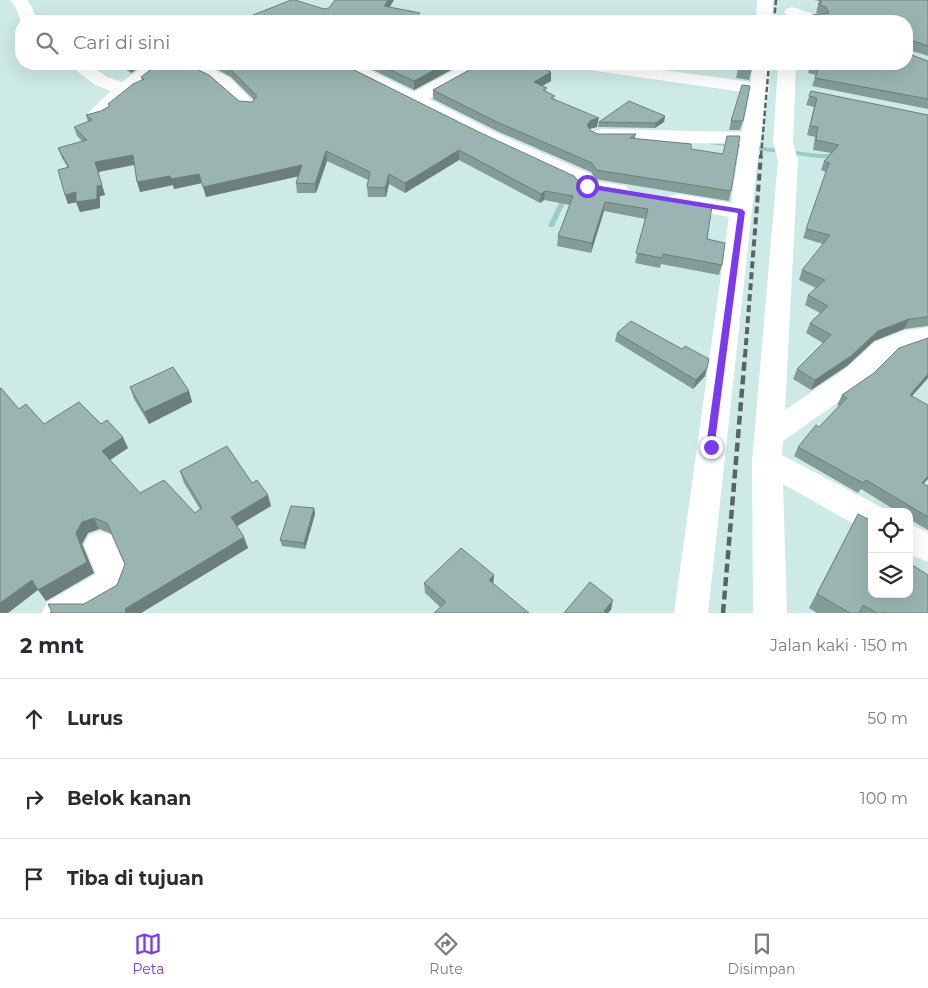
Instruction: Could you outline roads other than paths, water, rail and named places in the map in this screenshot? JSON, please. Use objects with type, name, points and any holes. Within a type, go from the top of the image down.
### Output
[{"type":"street","points":[[18,0],[24,7],[27,15]]},
{"type":"street","points":[[764,15],[765,0]]},
{"type":"street","points":[[85,70],[101,81],[124,89]]},
{"type":"street","points":[[97,114],[124,89],[146,73],[157,70]]},
{"type":"street","points":[[203,70],[225,82],[240,101],[247,106]]},
{"type":"street","points":[[356,70],[582,179],[587,186],[742,212]]},
{"type":"street","points":[[415,99],[467,70]]},
{"type":"street","points":[[625,70],[760,89]]},
{"type":"street","points":[[690,613],[750,146],[760,89],[761,70]]},
{"type":"street","points":[[770,613],[768,449],[786,152],[787,70]]},
{"type":"street","points":[[786,89],[805,93]]},
{"type":"street","points":[[597,135],[656,134],[750,146]]},
{"type":"street","points":[[768,449],[858,374],[884,349],[904,340],[928,336]]},
{"type":"street","points":[[768,449],[868,515]]},
{"type":"street","points":[[913,540],[928,548]]},
{"type":"street","points":[[59,613],[109,584],[113,575],[100,545]]},
{"type":"waterway","points":[[712,143],[819,156],[838,156]]},
{"type":"waterway","points":[[551,226],[565,197]]},
{"type":"railway","points":[[775,15],[776,0]]},
{"type":"railway","points":[[761,156],[768,70]]},
{"type":"railway","points":[[745,356],[761,155]]},
{"type":"railway","points":[[723,613],[745,355]]}]
